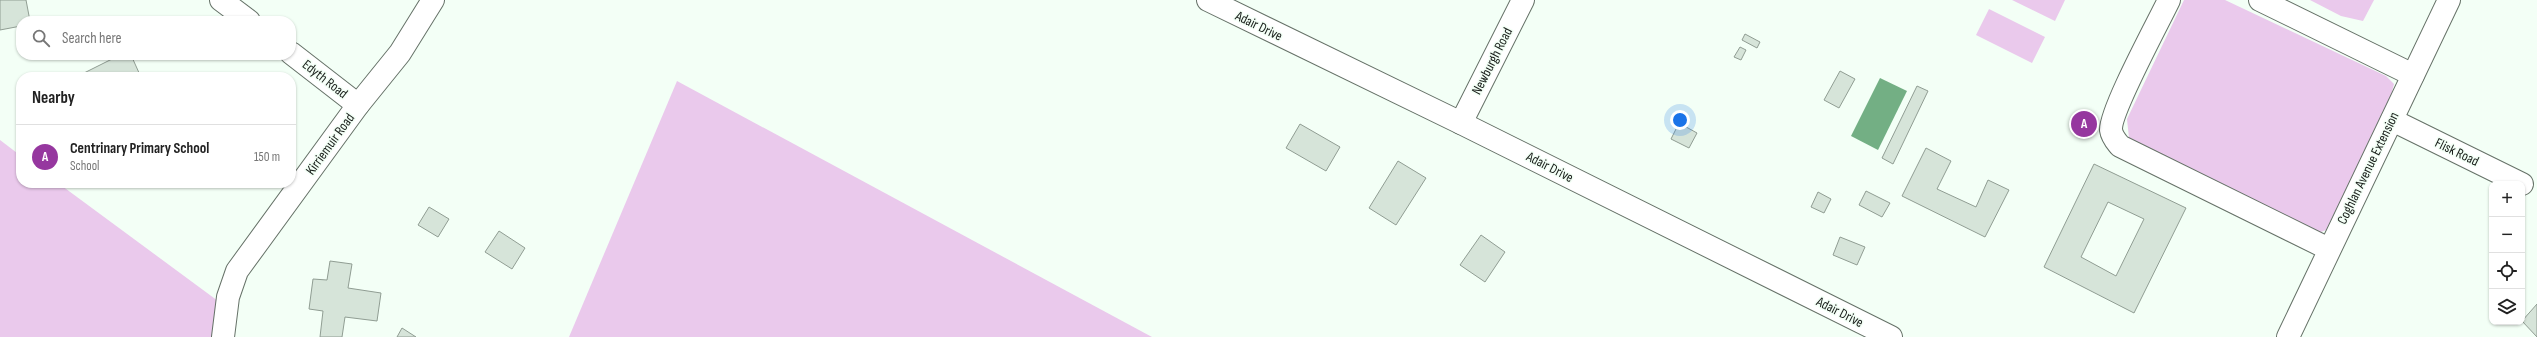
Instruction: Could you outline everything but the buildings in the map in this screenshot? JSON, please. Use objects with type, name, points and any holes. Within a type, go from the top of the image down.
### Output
[{"type":"street","points":[[222,0],[243,16]]},
{"type":"street","name":"Kirriemuir Road","points":[[223,337],[228,297],[237,272],[358,105],[400,53],[433,0]]},
{"type":"street","name":"Adair Drive","points":[[1208,0],[1461,123],[1891,337]]},
{"type":"street","name":"Newburgh Road","points":[[1461,123],[1523,0]]},
{"type":"street","points":[[2169,0],[2116,109],[2111,129],[2113,137],[2120,146],[2329,249]]},
{"type":"street","points":[[2260,0],[2414,75]]},
{"type":"street","name":"Coghlan Avenue Extension","points":[[2288,337],[2449,0]]},
{"type":"street","name":"Edyth Road","points":[[296,57],[358,105]]},
{"type":"street","name":"Flisk Road","points":[[2392,120],[2516,181]]},
{"type":"street","name":"Flisk Road","points":[[2525,186],[2537,192]]},
{"type":"shaded area","points":[[2012,0],[2065,0],[2055,21]]},
{"type":"shaded area","points":[[2184,0],[2225,0],[2386,76],[2394,84],[2389,103],[2326,230],[2316,234],[2129,138],[2127,119]]},
{"type":"shaded area","points":[[2310,0],[2374,0],[2363,21],[2341,16]]},
{"type":"shaded area","points":[[1989,9],[2045,37],[2032,63],[1976,35]]},
{"type":"shaded area","points":[[1880,78],[1907,91],[1878,150],[1851,136]]},
{"type":"shaded area","points":[[677,81],[1152,337],[569,337]]},
{"type":"shaded area","points":[[0,140],[16,152],[16,188],[65,188],[218,301],[217,337],[0,337]]},
{"type":"place","name":"Centrinary Primary School","points":[[2084,124]]}]
